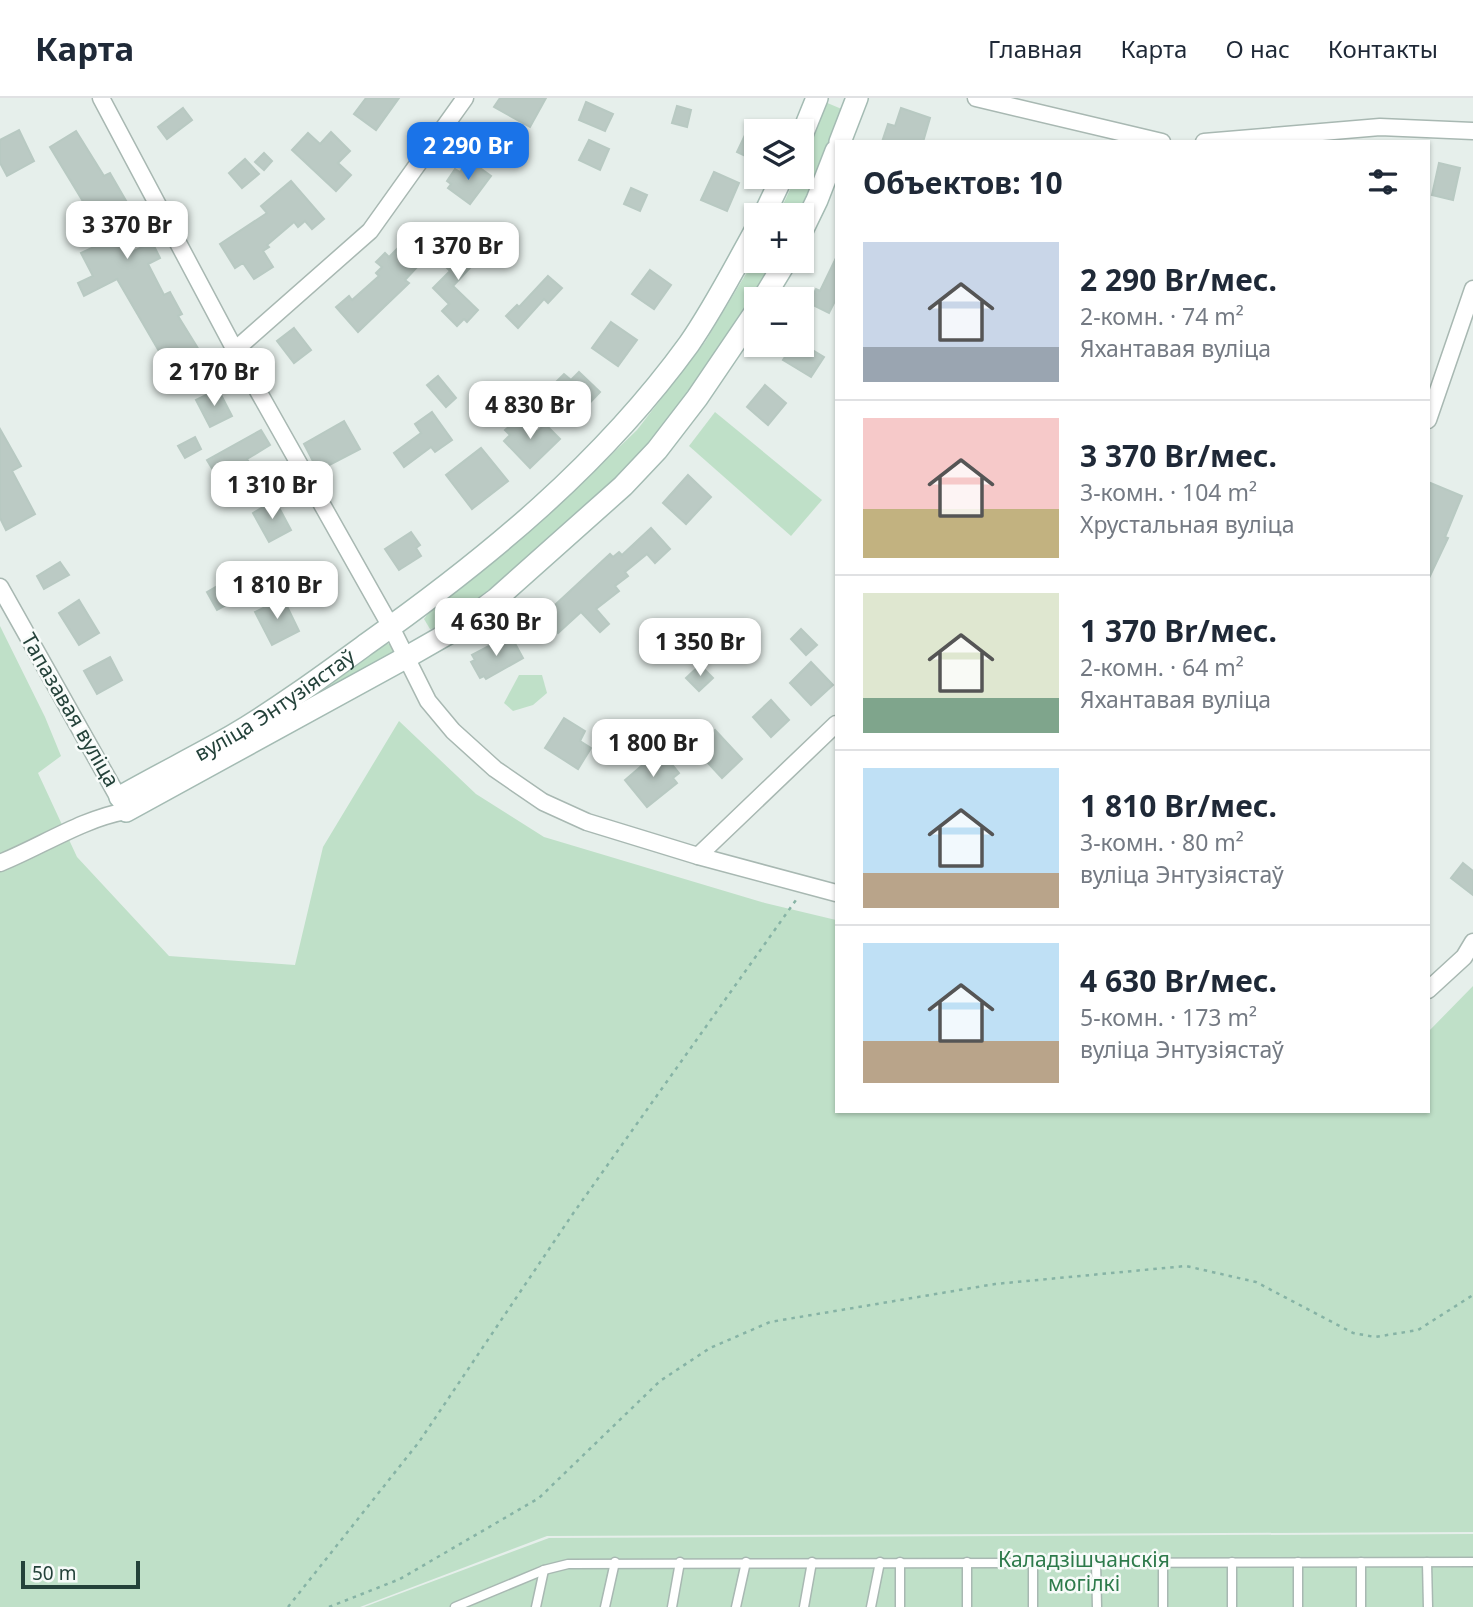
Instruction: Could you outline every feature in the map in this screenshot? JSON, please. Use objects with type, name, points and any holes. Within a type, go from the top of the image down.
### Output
[{"type":"street","points":[[101,98],[234,350],[391,627],[428,701],[453,731],[495,769],[543,802],[587,822],[698,856],[835,893]]},
{"type":"street","points":[[234,350],[370,231],[466,98]]},
{"type":"street","points":[[808,119],[817,98]]},
{"type":"street","points":[[841,140],[857,98]]},
{"type":"street","points":[[976,98],[1154,140]]},
{"type":"street","points":[[1227,140],[1380,127],[1473,131]]},
{"type":"street","points":[[814,206],[835,154]]},
{"type":"street","name":"вуліца Энтузіястаў","points":[[123,804],[309,685],[391,627],[511,535],[564,486],[650,393],[690,341],[744,249]]},
{"type":"street","points":[[1430,414],[1473,289]]},
{"type":"street","name":"вуліца Энтузіястаў","points":[[123,804],[407,657],[456,629],[496,599],[623,486],[657,450],[697,398],[744,329]]},
{"type":"street","name":"Тапазавая вуліца","points":[[0,587],[123,804]]},
{"type":"street","points":[[698,856],[835,725]]},
{"type":"street","points":[[0,863],[33,850],[123,804]]},
{"type":"street","points":[[1430,988],[1464,957],[1473,942]]},
{"type":"lane","points":[[605,1607],[615,1562]]},
{"type":"lane","points":[[672,1607],[680,1562]]},
{"type":"lane","points":[[736,1607],[746,1562]]},
{"type":"lane","points":[[803,1607],[811,1562]]},
{"type":"lane","points":[[871,1607],[880,1562]]},
{"type":"lane","points":[[900,1562],[900,1607]]},
{"type":"lane","points":[[967,1562],[967,1607]]},
{"type":"lane","points":[[1033,1562],[1033,1607]]},
{"type":"lane","points":[[1096,1562],[1097,1607]]},
{"type":"lane","points":[[1163,1562],[1163,1607]]},
{"type":"lane","points":[[1232,1607],[1233,1562]]},
{"type":"lane","points":[[1298,1562],[1298,1607]]},
{"type":"lane","points":[[1361,1562],[1361,1607]]},
{"type":"lane","points":[[455,1607],[473,1603],[544,1570],[568,1564],[1473,1562]]},
{"type":"lane","points":[[1427,1563],[1428,1607]]},
{"type":"lane","points":[[536,1607],[544,1570]]},
{"type":"path","points":[[288,1607],[419,1442],[572,1215],[781,918],[807,886]]},
{"type":"path","points":[[329,1607],[400,1579],[539,1498],[660,1381],[710,1348],[769,1322],[995,1284],[1186,1266],[1256,1282],[1353,1334],[1375,1337],[1418,1330],[1473,1295]]},
{"type":"green space","points":[[825,102],[844,110],[814,185],[814,131]]},
{"type":"green space","points":[[790,189],[812,189],[807,203],[784,203]]},
{"type":"green space","points":[[746,273],[770,273],[762,287],[744,287],[744,315],[721,351],[653,442],[580,515],[454,618],[443,602],[560,504],[637,430],[705,342]]},
{"type":"green space","points":[[715,412],[822,500],[791,536],[689,446]]},
{"type":"green space","points":[[433,607],[446,623],[430,629],[424,619]]},
{"type":"green space","points":[[0,626],[61,756],[38,773],[77,857],[169,956],[295,965],[323,847],[399,721],[476,794],[544,837],[765,903],[835,920],[835,1113],[1430,1113],[1430,1030],[1473,986],[1473,1532],[547,1536],[360,1607],[0,1607]]},
{"type":"green space","points":[[383,644],[391,644],[394,651],[392,655],[313,695]]},
{"type":"green space","points":[[519,675],[542,675],[547,693],[533,705],[513,711],[504,703]]},
{"type":"green space","name":"Каладзішчанскія могілкі","points":[[1473,1534],[1473,1607],[364,1607],[549,1538]]},
{"type":"building","points":[[366,98],[399,98],[376,130],[354,114]]},
{"type":"building","points":[[500,98],[546,98],[530,127],[494,107]]},
{"type":"building","points":[[586,102],[613,114],[605,131],[579,120]]},
{"type":"building","points":[[677,106],[691,110],[687,127],[672,123]]},
{"type":"building","points":[[183,108],[192,120],[167,139],[158,127]]},
{"type":"building","points":[[901,108],[930,118],[924,140],[883,140],[888,124],[895,126]]},
{"type":"building","points":[[19,130],[34,161],[7,176],[0,163],[0,140]]},
{"type":"building","points":[[76,131],[104,176],[110,173],[129,206],[108,218],[126,255],[152,242],[160,258],[148,264],[164,295],[170,292],[182,314],[178,316],[207,363],[177,382],[117,279],[84,296],[78,283],[93,276],[81,253],[107,241],[50,147]]},
{"type":"building","points":[[331,132],[350,151],[338,163],[351,175],[336,191],[292,150],[308,133],[320,144]]},
{"type":"building","points":[[744,137],[744,155],[737,152]]},
{"type":"building","points":[[589,140],[609,149],[600,170],[579,160]]},
{"type":"building","points":[[264,153],[272,161],[264,170],[255,162]]},
{"type":"building","points":[[245,159],[259,174],[242,188],[229,173]]},
{"type":"building","points":[[469,160],[491,176],[470,204],[448,188],[451,184],[447,181],[455,169],[460,172]]},
{"type":"building","points":[[1439,163],[1460,168],[1453,200],[1432,195]]},
{"type":"building","points":[[714,172],[739,183],[727,211],[701,200]]},
{"type":"building","points":[[291,181],[324,219],[312,229],[305,221],[298,227],[294,222],[267,245],[269,247],[263,251],[273,267],[254,279],[243,263],[235,268],[220,244],[267,213],[261,206]]},
{"type":"building","points":[[631,188],[647,195],[640,211],[624,204]]},
{"type":"building","points":[[463,238],[482,255],[453,286],[478,310],[467,322],[464,319],[457,326],[442,311],[449,304],[433,288],[450,271],[441,262]]},
{"type":"building","points":[[398,248],[418,266],[405,280],[409,283],[358,332],[336,307],[349,296],[352,300],[379,276],[376,273],[382,267],[376,262],[385,253],[389,257]]},
{"type":"building","points":[[835,260],[835,301],[829,313],[814,306],[816,289],[820,291]]},
{"type":"building","points":[[650,270],[671,285],[654,309],[632,294]]},
{"type":"building","points":[[548,276],[562,288],[548,303],[544,299],[518,328],[506,316],[517,305],[519,307]]},
{"type":"building","points":[[611,322],[637,340],[618,366],[592,348]]},
{"type":"building","points":[[294,328],[311,350],[294,363],[277,341]]},
{"type":"building","points":[[814,351],[824,357],[811,377],[783,360],[785,357],[814,357]]},
{"type":"building","points":[[579,372],[600,392],[579,414],[551,387],[564,374],[571,380]]},
{"type":"building","points":[[438,376],[456,398],[446,407],[427,385]]},
{"type":"building","points":[[765,385],[786,403],[768,425],[747,407]]},
{"type":"building","points":[[218,389],[232,416],[210,427],[196,400]]},
{"type":"building","points":[[432,412],[452,440],[435,452],[431,447],[404,467],[394,453],[421,433],[415,424]]},
{"type":"building","points":[[522,416],[537,432],[545,424],[560,439],[530,468],[504,441],[510,435],[505,430]]},
{"type":"building","points":[[344,421],[360,449],[318,471],[304,444]]},
{"type":"building","points":[[0,429],[21,466],[12,471],[35,514],[6,530],[0,518]]},
{"type":"building","points":[[261,430],[270,445],[247,459],[259,480],[230,498],[207,460]]},
{"type":"building","points":[[195,437],[201,449],[185,458],[178,446]]},
{"type":"building","points":[[481,448],[508,481],[472,509],[446,475]]},
{"type":"building","points":[[688,475],[711,497],[686,524],[663,503]]},
{"type":"building","points":[[1430,483],[1462,496],[1445,537],[1448,538],[1430,576]]},
{"type":"building","points":[[275,500],[291,530],[269,542],[253,513]]},
{"type":"building","points":[[651,528],[670,549],[655,563],[647,554],[625,572],[628,576],[615,586],[619,591],[596,609],[609,624],[600,632],[581,612],[558,633],[543,616],[610,554],[613,557],[619,552],[622,555]]},
{"type":"building","points":[[411,532],[420,545],[416,548],[421,556],[399,570],[385,549]]},
{"type":"building","points":[[60,562],[69,575],[44,589],[37,576]]},
{"type":"building","points":[[250,567],[258,582],[235,595],[237,599],[217,610],[207,592]]},
{"type":"building","points":[[283,598],[299,631],[272,645],[255,612]]},
{"type":"building","points":[[79,600],[99,633],[79,645],[59,613]]},
{"type":"building","points":[[801,629],[817,645],[806,655],[791,639]]},
{"type":"building","points":[[512,638],[523,658],[486,679],[484,676],[480,678],[471,662],[475,660],[472,655],[500,640],[502,644]]},
{"type":"building","points":[[110,657],[122,680],[97,694],[84,671]]},
{"type":"building","points":[[811,662],[833,685],[811,705],[790,683]]},
{"type":"building","points":[[700,665],[713,678],[699,691],[686,678]]},
{"type":"building","points":[[771,700],[789,720],[771,737],[753,717]]},
{"type":"building","points":[[564,718],[585,731],[580,741],[591,748],[578,769],[545,748]]},
{"type":"building","points":[[715,730],[742,759],[722,778],[695,749]]},
{"type":"building","points":[[660,750],[679,773],[673,778],[677,783],[647,807],[625,780]]},
{"type":"building","points":[[1463,863],[1473,871],[1473,895],[1451,878]]}]
